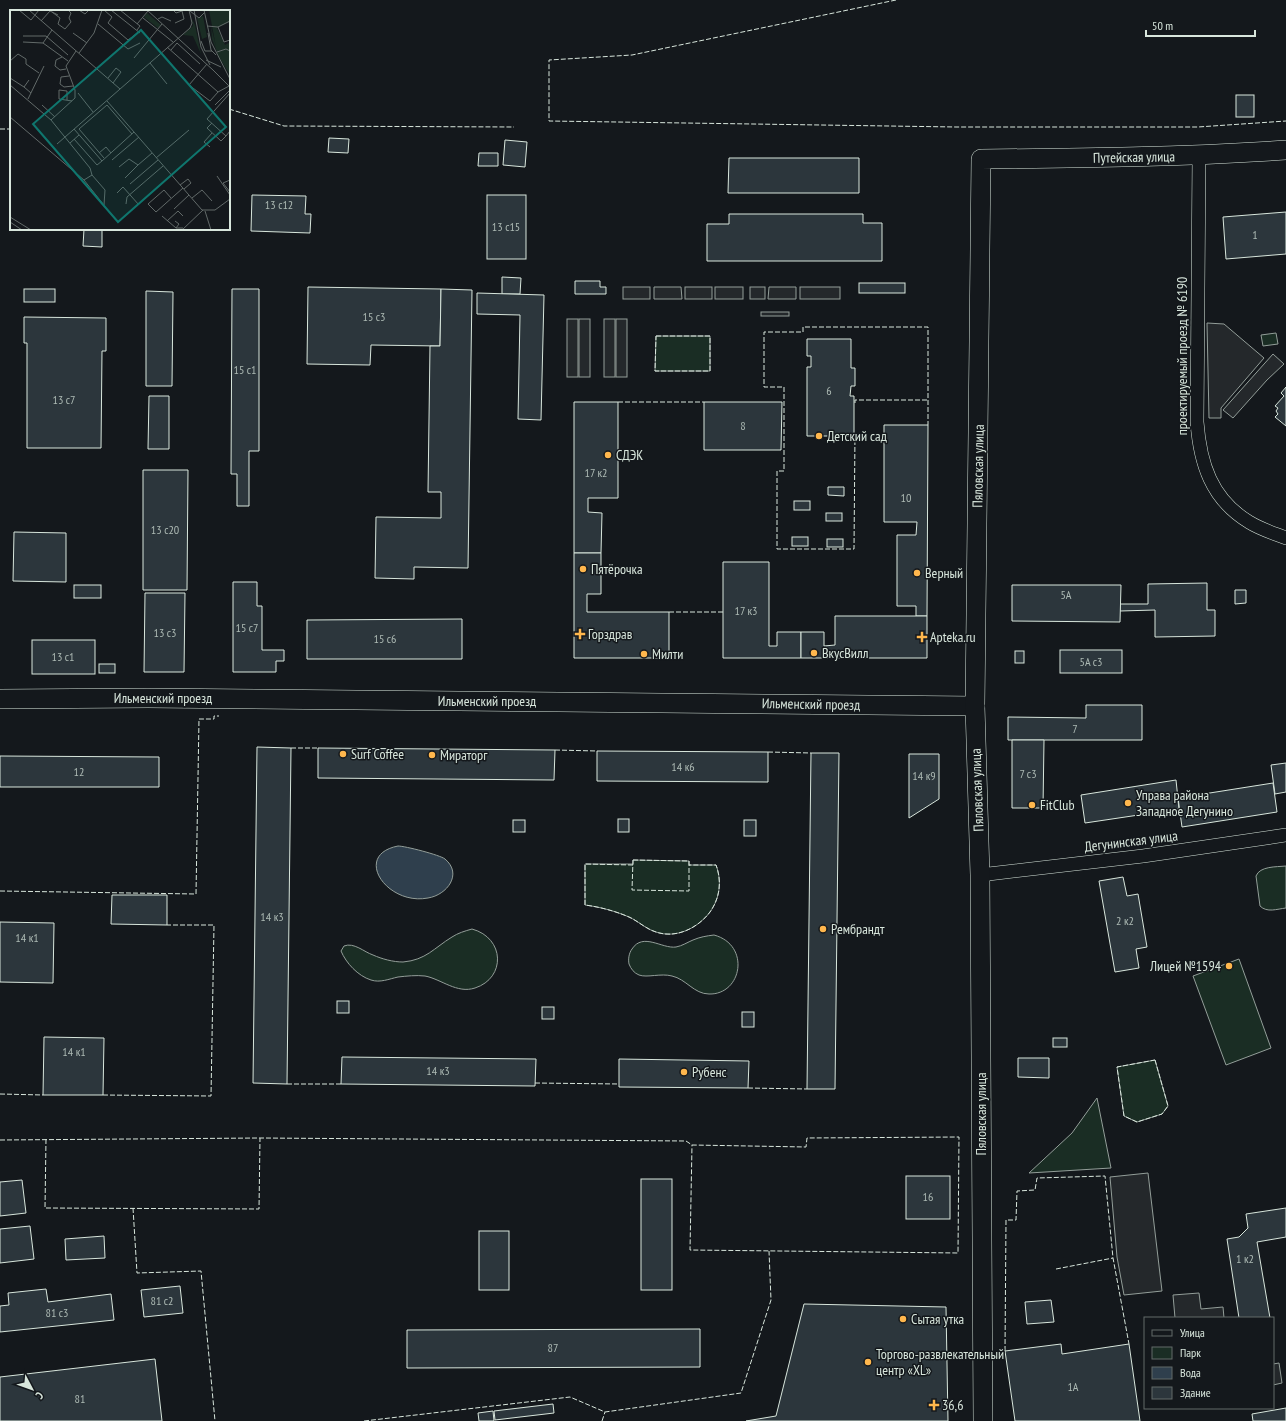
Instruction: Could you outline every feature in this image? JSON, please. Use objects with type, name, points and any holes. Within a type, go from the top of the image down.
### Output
[{"type":"street","name":"Путейская улица","points":[[981,159],[1199,156],[1286,150]]},
{"type":"street","name":"проектируемый проезд № 6190","points":[[1199,156],[1197,422],[1201,454],[1205,468],[1218,492],[1237,514],[1262,529],[1286,538]]},
{"type":"street","name":"Пяловская улица","points":[[981,159],[975,706],[980,875],[983,1421]]},
{"type":"street","name":"Ильменский проезд","points":[[0,699],[148,698],[975,706]]},
{"type":"street","name":"Дегунинская улица","points":[[980,875],[1143,856],[1286,835]]},
{"type":"green space","points":[[1276,333],[1278,344],[1263,346],[1261,335]]},
{"type":"green space","points":[[656,336],[710,336],[710,371],[655,371]]},
{"type":"green space","points":[[633,860],[689,861],[689,865],[716,865],[719,877],[719,889],[716,901],[710,912],[699,923],[686,931],[664,934],[652,931],[632,919],[618,913],[585,905],[585,864],[633,864]]},
{"type":"green space","points":[[1286,866],[1286,908],[1272,910],[1263,908],[1260,906],[1256,876],[1261,870]]},
{"type":"green space","points":[[472,929],[483,934],[491,941],[496,949],[498,958],[492,976],[485,983],[475,988],[455,988],[425,976],[398,977],[374,981],[366,978],[353,968],[341,951],[344,946],[351,945],[370,954],[388,960],[403,962],[411,961],[424,956],[457,934]]},
{"type":"green space","points":[[714,935],[726,940],[733,949],[737,958],[738,969],[735,978],[729,987],[720,992],[709,994],[699,992],[682,980],[672,976],[642,976],[633,971],[629,964],[629,956],[636,944],[647,941],[676,947],[698,938]]},
{"type":"green space","points":[[1239,959],[1271,1048],[1226,1065],[1193,976]]},
{"type":"green space","points":[[1155,1060],[1168,1106],[1162,1114],[1137,1122],[1124,1116],[1117,1067]]},
{"type":"green space","points":[[1097,1098],[1111,1168],[1029,1173],[1072,1133]]},
{"type":"shaded area","points":[[623,287],[650,287],[650,299],[623,299]]},
{"type":"shaded area","points":[[654,287],[681,287],[682,299],[654,299]]},
{"type":"shaded area","points":[[685,287],[712,287],[712,299],[685,299]]},
{"type":"shaded area","points":[[715,287],[743,287],[743,299],[715,299]]},
{"type":"shaded area","points":[[750,287],[765,287],[765,299],[750,299]]},
{"type":"shaded area","points":[[769,287],[796,287],[796,299],[768,299]]},
{"type":"shaded area","points":[[800,287],[840,287],[840,299],[800,299]]},
{"type":"shaded area","points":[[761,312],[789,312],[789,316],[761,316]]},
{"type":"shaded area","points":[[567,319],[578,319],[578,377],[567,377]]},
{"type":"shaded area","points":[[579,319],[590,319],[590,377],[579,377]]},
{"type":"shaded area","points":[[604,319],[615,319],[615,377],[604,377]]},
{"type":"shaded area","points":[[616,319],[627,319],[627,377],[616,377]]},
{"type":"shaded area","points":[[1207,323],[1224,324],[1264,358],[1221,408],[1221,418],[1209,418]]},
{"type":"shaded area","points":[[1273,354],[1284,364],[1267,380],[1233,418],[1223,410]]},
{"type":"shaded area","points":[[1148,1173],[1162,1291],[1124,1295],[1117,1257],[1110,1177]]},
{"type":"shaded area","points":[[1199,1293],[1201,1309],[1223,1307],[1224,1317],[1175,1317],[1173,1295]]},
{"type":"shaded area","points":[[1279,1363],[1282,1383],[1274,1385],[1274,1364]]},
{"type":"water","points":[[398,846],[408,847],[437,855],[445,859],[453,871],[453,877],[450,883],[441,893],[428,898],[413,898],[400,895],[388,887],[380,878],[376,869],[378,859],[384,851]]},
{"type":"building","points":[[1236,95],[1254,95],[1254,117],[1236,117]]},
{"type":"building","points":[[329,138],[349,139],[348,153],[328,152]]},
{"type":"building","points":[[505,140],[527,142],[525,167],[503,165]]},
{"type":"building","points":[[479,153],[498,153],[498,166],[478,166]]},
{"type":"building","points":[[729,158],[859,158],[859,193],[728,193]]},
{"type":"building","points":[[252,195],[306,196],[305,214],[311,214],[310,233],[251,231]]},
{"type":"building","points":[[487,195],[526,195],[526,259],[487,259]]},
{"type":"building","points":[[1286,212],[1286,254],[1226,259],[1223,217]]},
{"type":"building","points":[[729,214],[863,214],[863,223],[882,223],[882,261],[707,261],[707,224],[729,224]]},
{"type":"building","points":[[84,230],[102,230],[102,247],[83,246]]},
{"type":"building","points":[[502,277],[521,278],[520,294],[502,294]]},
{"type":"building","points":[[575,281],[600,281],[600,287],[606,287],[606,294],[575,294]]},
{"type":"building","points":[[859,283],[905,283],[905,293],[859,293]]},
{"type":"building","points":[[308,287],[441,289],[440,346],[371,345],[370,365],[307,364]]},
{"type":"building","points":[[24,289],[55,289],[55,302],[24,302]]},
{"type":"building","points":[[232,289],[259,289],[259,451],[249,451],[249,506],[237,506],[237,474],[231,474]]},
{"type":"building","points":[[441,289],[472,290],[468,568],[414,567],[414,579],[375,578],[376,517],[441,518],[441,492],[428,492],[430,346],[440,346]]},
{"type":"building","points":[[146,291],[173,292],[172,386],[146,386]]},
{"type":"building","points":[[477,293],[544,295],[541,420],[518,419],[520,315],[477,314]]},
{"type":"building","points":[[24,317],[106,318],[106,351],[102,351],[101,448],[27,448],[27,343],[24,343]]},
{"type":"building","points":[[807,339],[851,339],[851,368],[855,368],[855,386],[851,386],[850,396],[854,396],[854,436],[807,436],[807,367],[811,367],[811,356],[807,356]]},
{"type":"building","points":[[1286,387],[1286,426],[1275,417],[1278,414],[1276,411],[1278,408],[1275,406],[1284,396],[1281,393]]},
{"type":"building","points":[[149,396],[169,396],[169,449],[148,449]]},
{"type":"building","points":[[574,402],[618,402],[618,498],[588,498],[588,512],[602,513],[601,553],[574,553]]},
{"type":"building","points":[[704,402],[782,402],[781,450],[704,450]]},
{"type":"building","points":[[884,425],[928,425],[927,616],[916,616],[916,606],[897,606],[897,535],[916,535],[917,522],[884,522]]},
{"type":"building","points":[[143,470],[188,470],[187,590],[143,590]]},
{"type":"building","points":[[828,487],[844,487],[844,496],[828,495]]},
{"type":"building","points":[[794,501],[810,501],[810,510],[794,510]]},
{"type":"building","points":[[826,513],[842,513],[842,521],[826,521]]},
{"type":"building","points":[[14,532],[66,533],[66,582],[13,581]]},
{"type":"building","points":[[792,537],[808,537],[808,546],[792,546]]},
{"type":"building","points":[[827,539],[843,539],[843,547],[827,547]]},
{"type":"building","points":[[574,553],[601,553],[601,594],[587,594],[587,612],[669,612],[669,658],[574,658]]},
{"type":"building","points":[[723,562],[769,562],[769,646],[777,646],[777,632],[801,632],[801,658],[723,658]]},
{"type":"building","points":[[233,582],[257,582],[257,606],[262,606],[262,650],[284,650],[284,661],[276,661],[276,672],[233,672]]},
{"type":"building","points":[[1207,583],[1207,610],[1215,610],[1215,636],[1155,637],[1155,610],[1120,611],[1120,604],[1148,604],[1148,584]]},
{"type":"building","points":[[74,585],[101,585],[101,598],[74,598]]},
{"type":"building","points":[[1012,585],[1121,585],[1120,622],[1012,621]]},
{"type":"building","points":[[1235,590],[1246,590],[1246,603],[1235,604]]},
{"type":"building","points":[[145,593],[185,593],[184,672],[144,672]]},
{"type":"building","points":[[835,616],[927,616],[927,658],[801,658],[801,632],[824,632],[824,646],[835,645]]},
{"type":"building","points":[[462,619],[462,659],[307,659],[307,620]]},
{"type":"building","points":[[32,640],[95,640],[95,674],[32,674]]},
{"type":"building","points":[[1060,650],[1122,650],[1122,673],[1060,673]]},
{"type":"building","points":[[1015,651],[1024,651],[1024,663],[1015,663]]},
{"type":"building","points":[[99,664],[115,664],[115,673],[99,673]]},
{"type":"building","points":[[1086,705],[1142,705],[1142,740],[1008,740],[1008,717],[1086,718]]},
{"type":"building","points":[[1012,740],[1044,740],[1043,808],[1012,808]]},
{"type":"building","points":[[257,747],[291,748],[287,1084],[253,1083]]},
{"type":"building","points":[[318,748],[555,750],[554,780],[318,778]]},
{"type":"building","points":[[597,751],[768,752],[768,782],[597,781]]},
{"type":"building","name":"Рембрандт","points":[[811,753],[839,753],[835,1089],[807,1089]]},
{"type":"building","points":[[909,754],[939,754],[939,799],[909,818]]},
{"type":"building","points":[[0,756],[159,757],[159,787],[0,787]]},
{"type":"building","points":[[1286,763],[1286,792],[1275,794],[1271,765]]},
{"type":"building","points":[[1176,780],[1179,809],[1085,823],[1081,795]]},
{"type":"building","points":[[1273,783],[1277,812],[1182,827],[1178,798]]},
{"type":"building","points":[[618,819],[629,819],[629,832],[618,832]]},
{"type":"building","points":[[513,820],[525,820],[525,832],[513,832]]},
{"type":"building","points":[[744,820],[756,820],[756,836],[744,836]]},
{"type":"building","points":[[1123,877],[1127,896],[1138,894],[1147,947],[1136,949],[1139,968],[1115,972],[1099,881]]},
{"type":"building","points":[[112,895],[167,895],[167,925],[111,924]]},
{"type":"building","points":[[0,922],[54,923],[53,983],[0,982]]},
{"type":"building","points":[[337,1001],[349,1001],[349,1013],[337,1013]]},
{"type":"building","points":[[542,1007],[554,1007],[554,1019],[542,1019]]},
{"type":"building","points":[[742,1012],[754,1012],[754,1027],[742,1027]]},
{"type":"building","points":[[44,1037],[104,1038],[103,1095],[43,1095]]},
{"type":"building","points":[[1053,1038],[1067,1038],[1067,1047],[1053,1047]]},
{"type":"building","points":[[342,1057],[536,1059],[535,1086],[341,1084]]},
{"type":"building","points":[[1018,1058],[1049,1058],[1049,1078],[1018,1077]]},
{"type":"building","name":"Рубенс","points":[[619,1059],[749,1061],[748,1088],[619,1087]]},
{"type":"building","points":[[906,1176],[950,1176],[950,1219],[906,1219]]},
{"type":"building","points":[[641,1179],[672,1179],[672,1290],[641,1290]]},
{"type":"building","points":[[22,1180],[26,1213],[0,1216],[0,1182]]},
{"type":"building","points":[[1286,1208],[1286,1237],[1257,1242],[1270,1317],[1239,1317],[1227,1239],[1239,1237],[1248,1228],[1246,1214]]},
{"type":"building","points":[[30,1226],[34,1259],[0,1263],[0,1229]]},
{"type":"building","points":[[479,1231],[509,1231],[509,1290],[479,1290]]},
{"type":"building","points":[[104,1236],[105,1258],[66,1260],[65,1239]]},
{"type":"building","points":[[180,1286],[183,1313],[144,1317],[141,1290]]},
{"type":"building","points":[[46,1289],[48,1302],[111,1294],[114,1320],[0,1332],[0,1306],[9,1305],[8,1293]]},
{"type":"building","points":[[1051,1300],[1054,1322],[1027,1324],[1025,1302]]},
{"type":"building","name":"Торгово-развлекательный центр «XL»","points":[[804,1304],[946,1307],[948,1421],[746,1421],[776,1416]]},
{"type":"building","points":[[700,1329],[700,1367],[407,1368],[407,1330]]},
{"type":"building","points":[[1061,1344],[1062,1354],[1129,1344],[1140,1421],[1015,1421],[1005,1351]]},
{"type":"building","points":[[155,1359],[162,1421],[0,1421],[0,1377]]},
{"type":"building","points":[[553,1404],[554,1413],[495,1420],[494,1411]]},
{"type":"building","points":[[1286,1408],[1286,1421],[1253,1421],[1252,1414]]},
{"type":"building","points":[[493,1411],[494,1421],[479,1421],[478,1413]]},
{"type":"fence","points":[[896,0],[632,55],[549,60],[549,121],[956,127],[1198,127],[1286,121]]},
{"type":"fence","points":[[230,109],[284,126],[514,127]]},
{"type":"fence","points":[[0,129],[10,129]]},
{"type":"fence","points":[[855,433],[854,549],[777,549],[777,471],[784,471],[784,387],[764,387],[764,332],[803,332],[803,327],[928,327],[928,425]]},
{"type":"fence","points":[[656,336],[710,336],[710,371],[655,371],[656,336]]},
{"type":"fence","points":[[855,403],[855,400],[928,400]]},
{"type":"fence","points":[[618,402],[704,402]]},
{"type":"fence","points":[[669,612],[724,612]]},
{"type":"fence","points":[[0,891],[196,894],[199,719],[214,719],[214,716],[219,716]]},
{"type":"fence","points":[[291,748],[318,748]]},
{"type":"fence","points":[[555,750],[597,751]]},
{"type":"fence","points":[[768,752],[811,753]]},
{"type":"fence","points":[[633,860],[689,861],[689,891],[632,890],[633,860]]},
{"type":"fence","points":[[633,865],[585,864],[585,905],[618,913],[632,919],[652,931],[664,934],[679,933],[693,927],[705,918],[716,901],[719,889],[719,877],[716,865],[689,865]]},
{"type":"fence","points":[[103,1095],[211,1096],[214,925],[167,925]]},
{"type":"fence","points":[[1155,1060],[1168,1106],[1162,1114],[1137,1122],[1124,1116],[1117,1067],[1155,1060]]},
{"type":"fence","points":[[535,1083],[619,1084]]},
{"type":"fence","points":[[287,1084],[341,1084]]},
{"type":"fence","points":[[748,1088],[807,1089]]},
{"type":"fence","points":[[0,1094],[43,1095]]},
{"type":"fence","points":[[0,1140],[260,1138],[686,1141],[692,1145],[806,1147],[807,1138],[959,1137],[958,1253],[690,1250],[692,1145]]},
{"type":"fence","points":[[46,1139],[45,1208],[259,1209],[260,1138]]},
{"type":"fence","points":[[1005,1351],[1006,1220],[1016,1220],[1017,1191],[1035,1190],[1037,1178],[1105,1176],[1113,1258],[1129,1344]]},
{"type":"fence","points":[[133,1208],[137,1273],[201,1271],[215,1421]]},
{"type":"fence","points":[[364,1421],[570,1397],[605,1412],[741,1393],[771,1300],[769,1251]]},
{"type":"fence","points":[[1056,1269],[1113,1258]]},
{"type":"fence","points":[[602,1421],[605,1412]]},
{"type":"place","name":"Детский сад","points":[[819,436]]},
{"type":"place","name":"СДЭК","points":[[608,455]]},
{"type":"place","name":"Пятёрочка","points":[[583,569]]},
{"type":"place","name":"Верный","points":[[917,573]]},
{"type":"place","name":"Горздрав","points":[[580,634]]},
{"type":"place","name":"Apteka.ru","points":[[922,637]]},
{"type":"place","name":"ВкусВилл","points":[[814,653]]},
{"type":"place","name":"Милти","points":[[644,654]]},
{"type":"place","name":"Surf Coffee","points":[[343,754]]},
{"type":"place","name":"Мираторг","points":[[432,755]]},
{"type":"place","name":"Управа района Западное Дегунино","points":[[1128,803]]},
{"type":"place","name":"FitClub","points":[[1032,805]]},
{"type":"place","name":"Рембрандт","points":[[823,929]]},
{"type":"place","name":"Лицей №1594","points":[[1229,966]]},
{"type":"place","name":"Рубенс","points":[[684,1072]]},
{"type":"place","name":"Сытая утка","points":[[903,1319]]},
{"type":"place","name":"Торгово-развлекательный центр «XL»","points":[[868,1362]]},
{"type":"place","name":"36,6","points":[[934,1405]]}]
